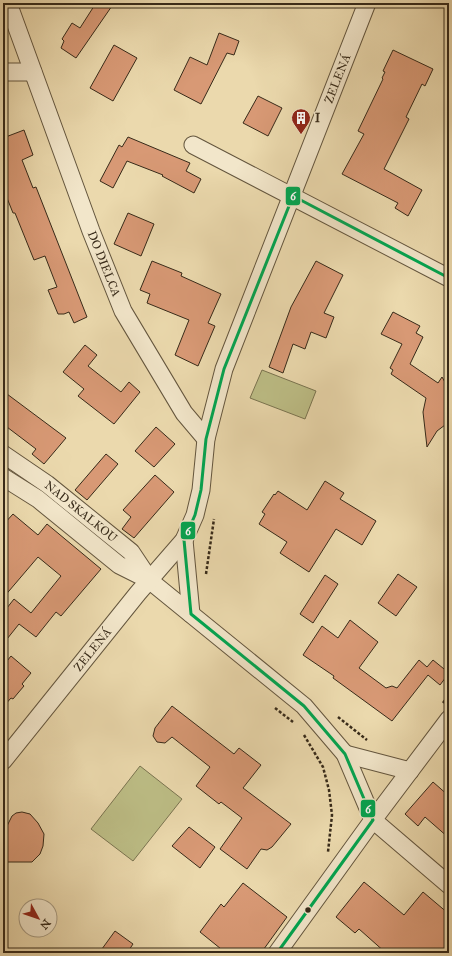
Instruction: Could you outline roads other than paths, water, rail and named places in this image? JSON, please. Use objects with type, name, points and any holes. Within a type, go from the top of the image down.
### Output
[{"type":"street","name":"DO DIELCA","points":[[8,3],[91,231],[123,311],[184,413],[206,439]]},
{"type":"street","name":"ZELENÁ","points":[[3,761],[149,580],[184,540],[195,515],[201,490],[206,439],[224,369],[293,196],[367,3]]},
{"type":"street","points":[[4,72],[33,72]]},
{"type":"street","points":[[193,145],[449,278]]},
{"type":"street","name":"NAD SKALKOU","points":[[3,454],[47,484],[131,552],[149,580]]},
{"type":"street","name":"NAD SKALKOU","points":[[3,477],[38,499],[119,565],[149,580],[304,706],[345,754],[373,820]]},
{"type":"street","name":"ZELENÁ","points":[[184,540],[191,614]]},
{"type":"street","points":[[277,953],[410,771],[444,713]]},
{"type":"street","points":[[345,754],[410,771]]},
{"type":"street","points":[[373,820],[449,885]]},
{"type":"place","name":"I","points":[[301,135]]}]
